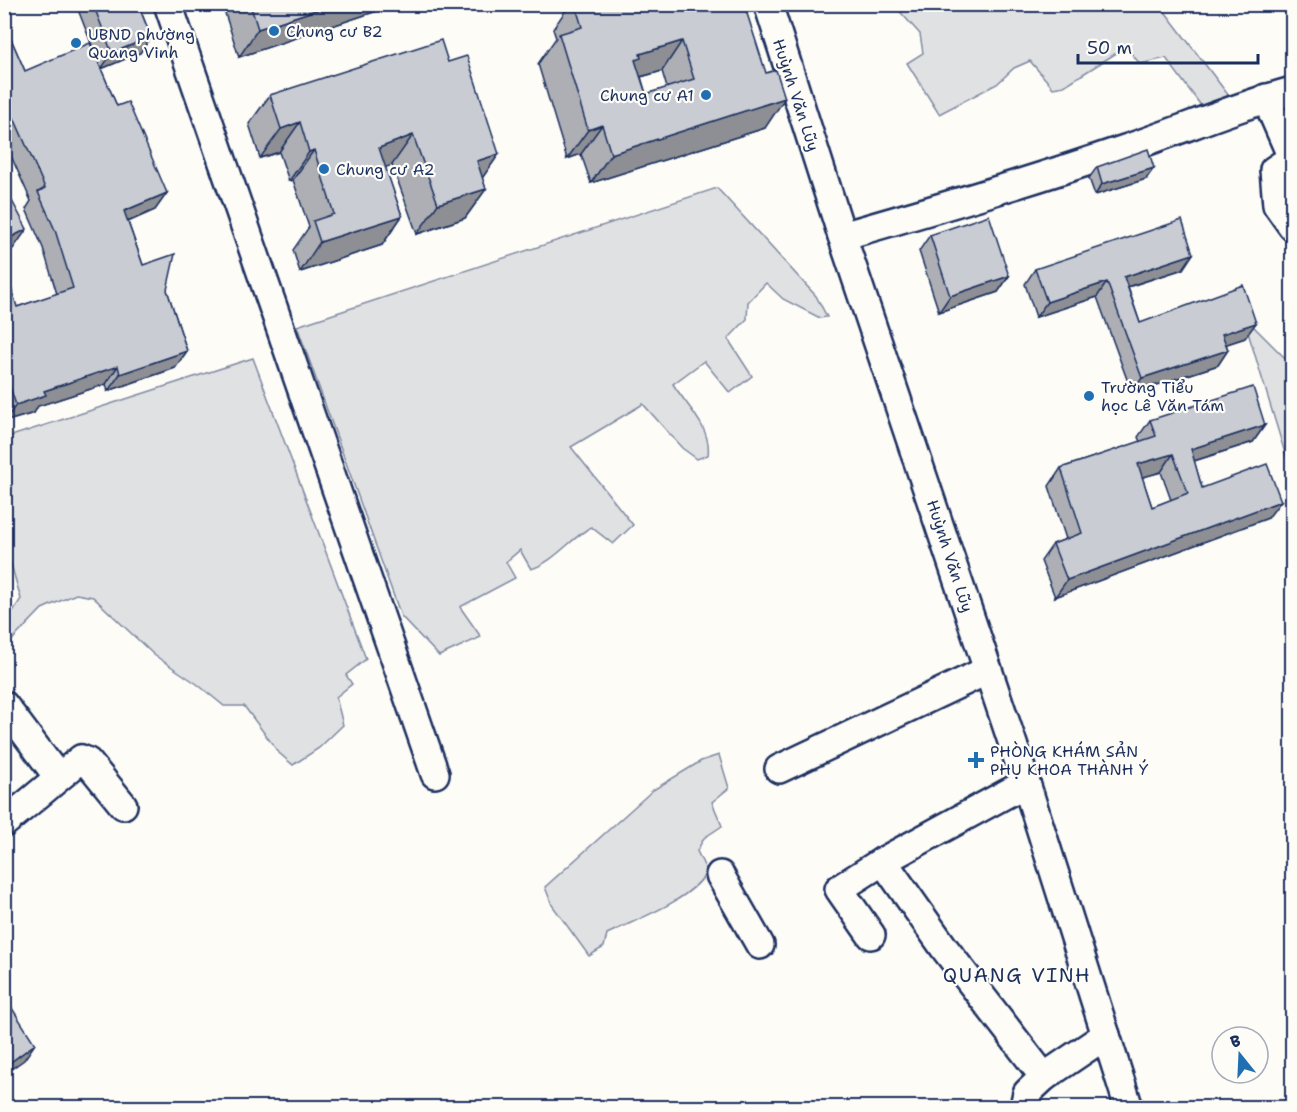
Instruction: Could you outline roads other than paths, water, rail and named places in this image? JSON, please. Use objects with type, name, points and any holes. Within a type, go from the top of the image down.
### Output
[{"type":"street","points":[[168,4],[435,774]]},
{"type":"street","name":"Huỳnh Văn Lũy","points":[[768,4],[842,236],[1026,783],[1130,1107]]},
{"type":"street","points":[[842,236],[942,208],[1125,149],[1266,98],[1293,91]]},
{"type":"street","points":[[1266,98],[1290,153],[1288,160],[1274,170],[1277,204],[1293,225]]},
{"type":"street","points":[[779,769],[988,670]]},
{"type":"street","points":[[4,705],[58,777]]},
{"type":"street","points":[[4,823],[58,777],[85,759],[123,805]]},
{"type":"street","points":[[871,935],[839,889],[883,861],[1026,783]]},
{"type":"street","points":[[883,861],[945,949],[1044,1077]]},
{"type":"street","points":[[720,874],[760,945]]},
{"type":"street","points":[[1030,1107],[1025,1102],[1027,1093],[1044,1077],[1106,1035]]},
{"type":"place","name":"Chung cư B2","points":[[274,31]]},
{"type":"place","name":"UBND phường Quang Vinh","points":[[76,43]]},
{"type":"place","name":"Chung cư A1","points":[[706,95]]},
{"type":"place","name":"Chung cư A2","points":[[324,169]]},
{"type":"place","name":"Trường Tiểu học Lê Văn Tám","points":[[1089,396]]},
{"type":"place","name":"PHÒNG KHÁM SẢN PHỤ KHOA THÀNH Ý","points":[[976,760]]},
{"type":"district","name":"QUANG VINH","points":[[1017,975]]}]
